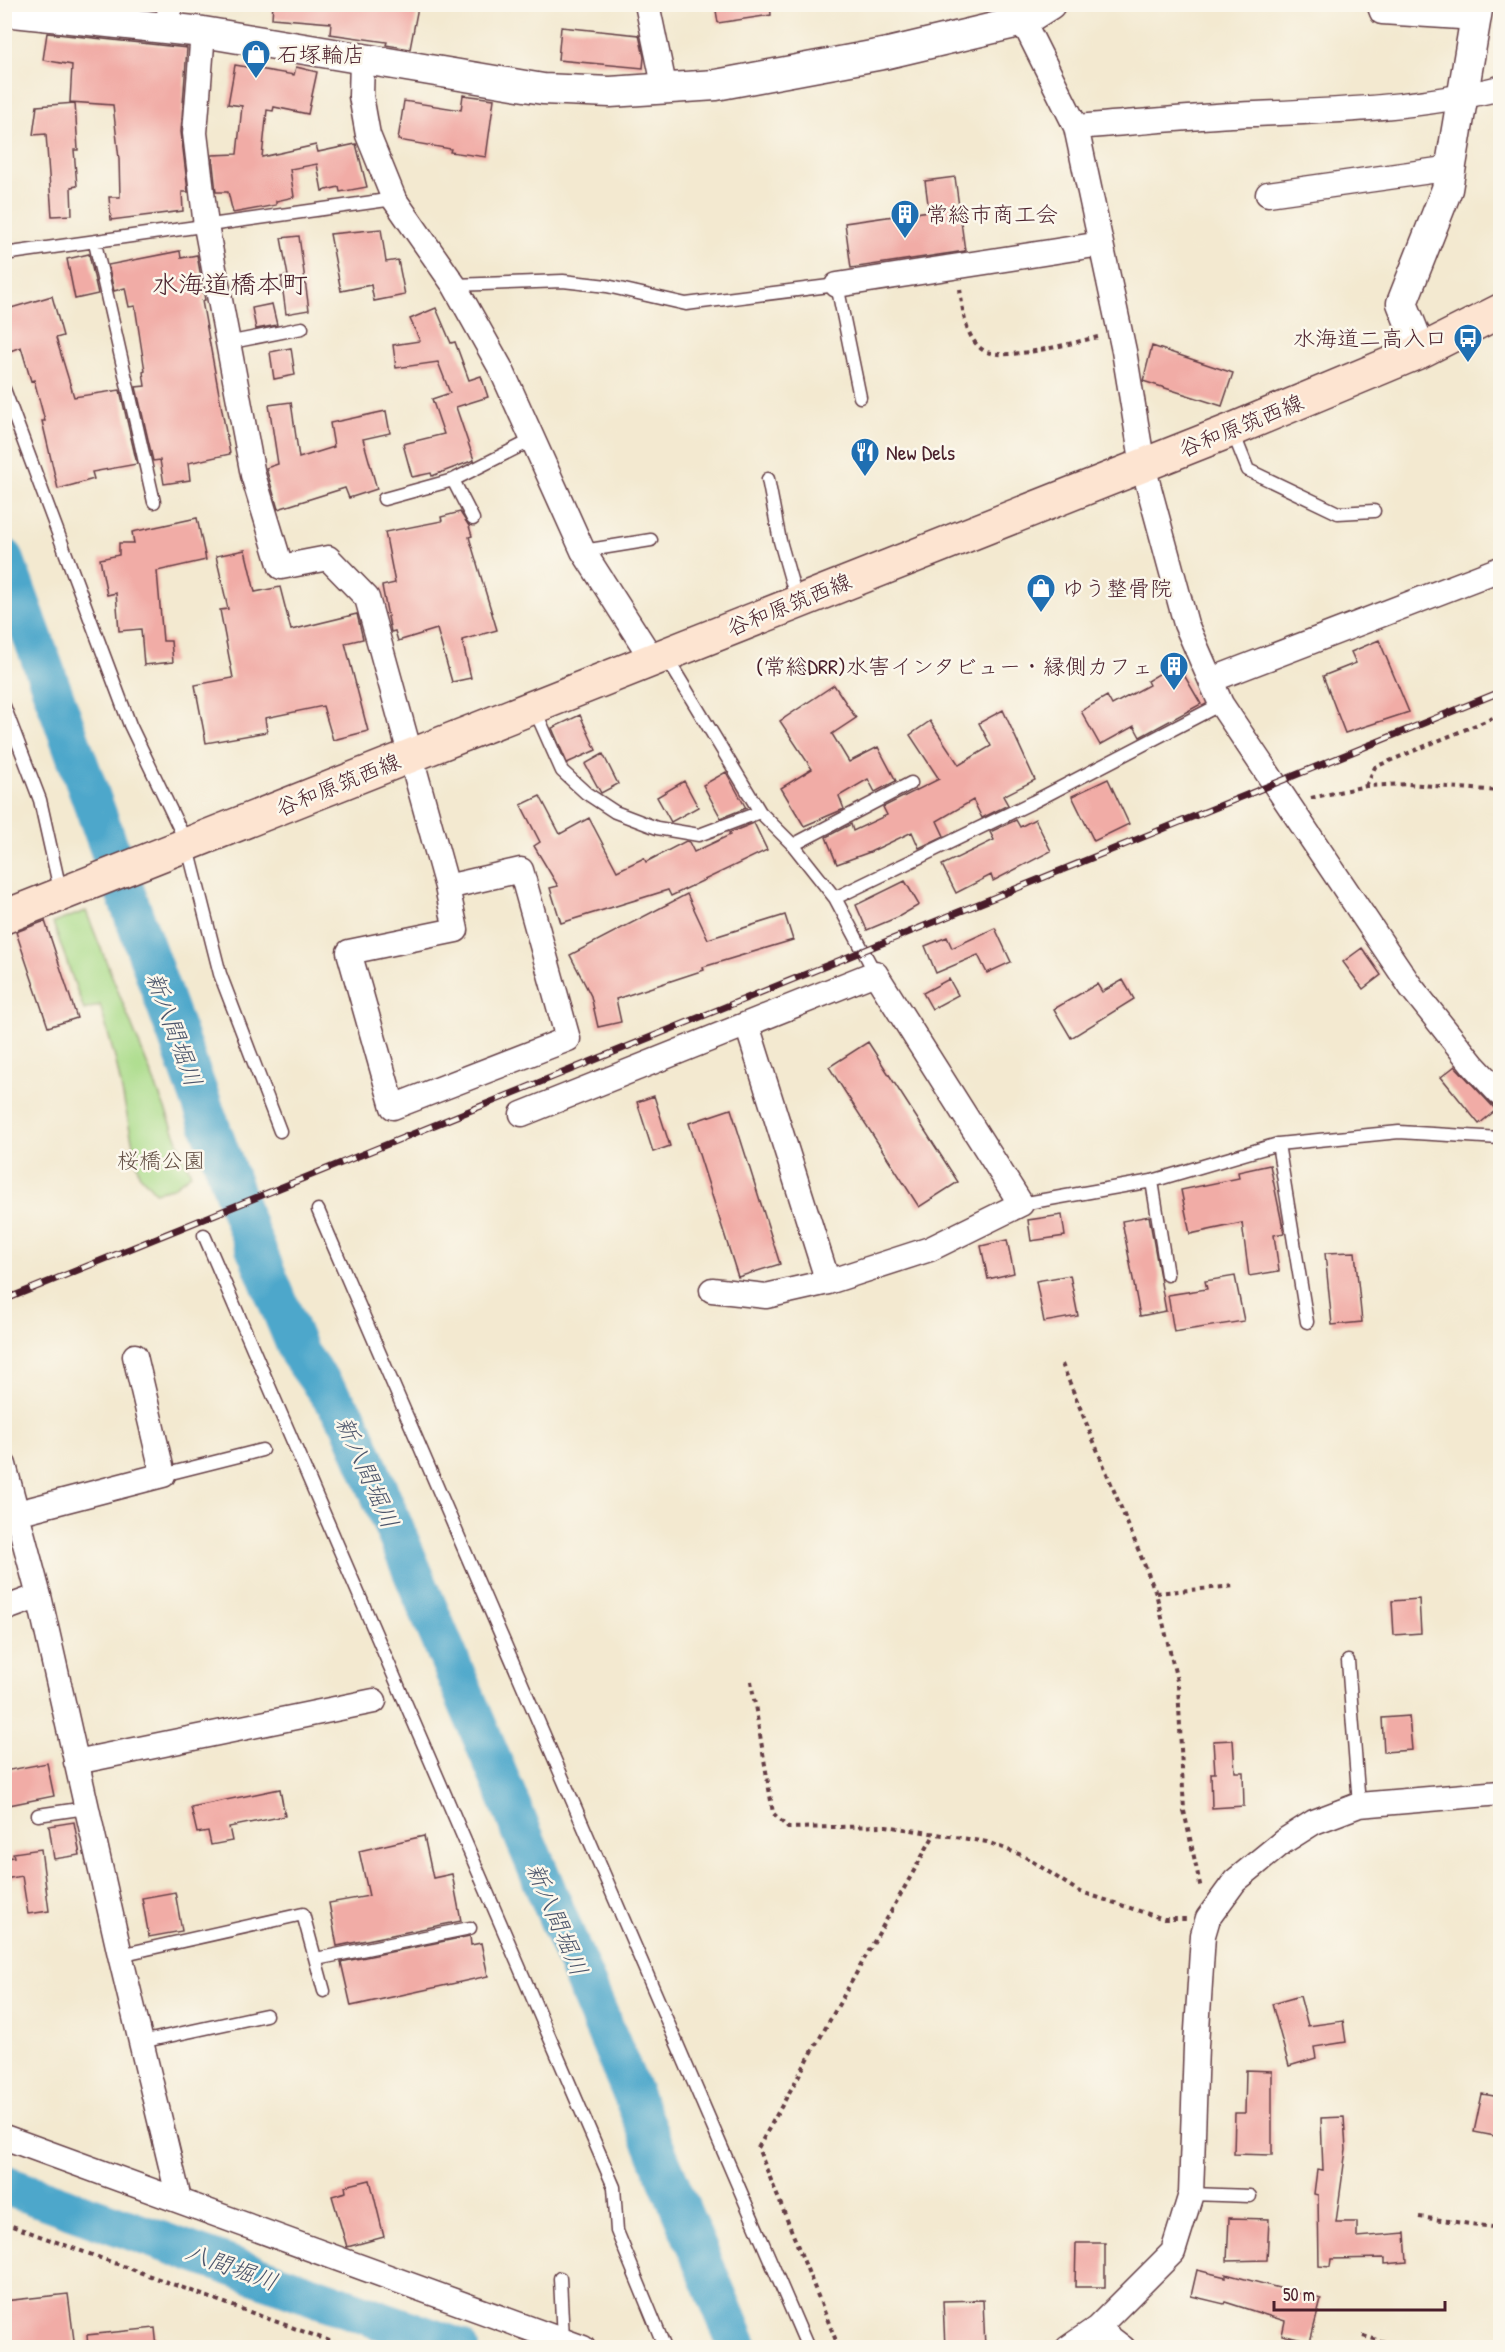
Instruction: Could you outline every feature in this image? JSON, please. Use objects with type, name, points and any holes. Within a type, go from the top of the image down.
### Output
[{"type":"main road","name":"谷和原筑西線","points":[[4,917],[1232,430],[1420,351],[1500,311]]},
{"type":"street","points":[[647,4],[665,90]]},
{"type":"street","points":[[4,11],[169,16],[203,32],[362,60],[543,89],[610,92],[665,90],[766,77],[888,53],[1023,21],[1050,4]]},
{"type":"street","points":[[1379,4],[1382,12],[1477,11],[1448,189],[1402,303],[1420,351]]},
{"type":"street","points":[[1023,21],[1076,127],[1120,333],[1143,466],[1186,624],[1221,704],[1411,987],[1473,1065],[1500,1094]]},
{"type":"street","points":[[203,32],[195,133],[206,226],[253,475],[281,567],[328,558],[367,598],[447,887],[456,930],[349,952],[393,1107],[568,1039],[521,870],[447,887]]},
{"type":"street","points":[[362,60],[361,96],[368,135],[394,199],[454,285],[501,369],[583,551],[658,657]]},
{"type":"street","points":[[1076,127],[1231,115],[1331,112],[1464,98],[1500,88]]},
{"type":"street","points":[[1268,194],[1452,168]]},
{"type":"street","points":[[837,285],[1101,244]]},
{"type":"street","points":[[1211,680],[1500,569]]},
{"type":"street","points":[[522,1114],[875,973],[1021,1204],[930,1249],[828,1282],[766,1296],[712,1290]]},
{"type":"street","points":[[747,1025],[828,1282]]},
{"type":"street","points":[[17,1513],[162,1475],[135,1356]]},
{"type":"street","points":[[4,1465],[39,1596],[120,1955],[179,2199]]},
{"type":"street","points":[[4,1609],[39,1596]]},
{"type":"street","points":[[76,1762],[374,1701]]},
{"type":"street","points":[[1068,2348],[1096,2328],[1173,2252],[1191,2194],[1196,2046],[1203,1935],[1208,1918],[1235,1881],[1284,1841],[1314,1822],[1359,1805],[1500,1793]]},
{"type":"street","points":[[4,2137],[573,2344]]},
{"type":"street","points":[[1096,2328],[1123,2348]]},
{"type":"lane","points":[[4,254],[95,243],[394,199]]},
{"type":"lane","points":[[95,243],[154,502]]},
{"type":"lane","points":[[454,285],[563,281],[607,286],[686,304],[837,285],[860,397]]},
{"type":"lane","points":[[227,343],[302,328]]},
{"type":"lane","points":[[4,389],[130,725],[182,846],[220,974],[280,1131]]},
{"type":"lane","points":[[1232,430],[1248,471],[1338,513],[1374,511]]},
{"type":"lane","points":[[384,499],[453,480],[534,439]]},
{"type":"lane","points":[[768,479],[780,541],[797,601]]},
{"type":"lane","points":[[453,480],[473,519]]},
{"type":"lane","points":[[583,551],[651,540]]},
{"type":"lane","points":[[658,657],[760,812],[793,845],[835,898],[875,973]]},
{"type":"lane","points":[[835,898],[1033,802],[1221,704]]},
{"type":"lane","points":[[4,706],[40,800],[68,892]]},
{"type":"lane","points":[[534,708],[562,771],[586,793],[615,812],[657,828],[699,834],[760,812]]},
{"type":"lane","points":[[793,845],[911,783]]},
{"type":"lane","points":[[1021,1204],[1152,1181],[1278,1144],[1399,1132],[1500,1138]]},
{"type":"lane","points":[[1278,1144],[1307,1322]]},
{"type":"lane","points":[[1152,1181],[1167,1275]]},
{"type":"lane","points":[[318,1210],[808,2348]]},
{"type":"lane","points":[[204,1235],[614,2187],[617,2231],[665,2348]]},
{"type":"lane","points":[[162,1475],[262,1450]]},
{"type":"lane","points":[[1348,1661],[1359,1805]]},
{"type":"lane","points":[[38,1815],[86,1808]]},
{"type":"lane","points":[[120,1955],[303,1914],[324,1991]]},
{"type":"lane","points":[[316,1959],[470,1928]]},
{"type":"lane","points":[[141,2042],[266,2014]]},
{"type":"lane","points":[[1191,2194],[1250,2196]]},
{"type":"lane","points":[[560,2278],[573,2344]]},
{"type":"path","points":[[957,268],[966,327],[982,349],[1001,355],[1120,333]]},
{"type":"path","points":[[1366,786],[1375,767],[1500,715]]},
{"type":"path","points":[[1289,803],[1366,786],[1408,784],[1500,790]]},
{"type":"path","points":[[751,1681],[773,1814],[788,1827],[886,1826],[987,1842],[1024,1856],[1078,1891],[1164,1920],[1208,1918],[1184,1811],[1178,1685],[1156,1593],[1062,1364]]},
{"type":"path","points":[[1156,1593],[1235,1586]]},
{"type":"path","points":[[839,2348],[758,2148],[934,1835]]},
{"type":"path","points":[[1419,2217],[1500,2228]]},
{"type":"path","points":[[4,2223],[349,2348]]},
{"type":"path","points":[[1363,2336],[1406,2348]]},
{"type":"green space","name":"桜橋公園","points":[[86,911],[191,1174],[172,1188],[155,1192],[139,1174],[116,1062],[100,1005],[84,1010],[53,923]]},
{"type":"building","points":[[273,4],[407,4],[418,7],[410,49],[386,45],[387,42],[330,34],[331,23],[272,18]]},
{"type":"building","points":[[715,4],[770,4],[771,15],[718,23]]},
{"type":"building","points":[[561,27],[639,35],[644,57],[643,68],[558,60]]},
{"type":"building","points":[[47,33],[187,48],[181,132],[188,192],[182,192],[183,211],[111,220],[109,197],[120,197],[119,159],[113,105],[70,102],[72,65],[43,60]]},
{"type":"building","points":[[235,65],[294,75],[296,67],[317,72],[308,114],[274,107],[273,111],[267,110],[262,157],[316,145],[318,152],[356,144],[367,187],[340,192],[339,187],[322,191],[317,164],[290,169],[294,197],[276,201],[276,205],[233,213],[228,192],[216,192],[212,155],[237,154],[242,106],[228,104]]},
{"type":"building","points":[[463,95],[494,99],[486,157],[450,152],[451,149],[398,140],[404,101],[461,110]]},
{"type":"building","points":[[75,103],[78,150],[74,150],[77,186],[71,187],[72,215],[52,216],[46,134],[33,135],[37,106]]},
{"type":"building","name":"常総市商工会","points":[[955,177],[965,251],[851,268],[845,223],[929,211],[925,181]]},
{"type":"building","points":[[381,229],[386,262],[398,260],[405,295],[374,301],[371,285],[341,291],[330,234]]},
{"type":"building","points":[[299,236],[309,310],[286,314],[281,277],[288,276],[281,238]]},
{"type":"building","points":[[180,251],[181,258],[197,255],[205,300],[202,301],[230,454],[188,463],[190,480],[164,484],[160,460],[153,461],[136,387],[145,386],[143,372],[145,371],[135,306],[129,307],[125,288],[114,291],[108,265]]},
{"type":"building","points":[[89,254],[98,294],[75,299],[67,259]]},
{"type":"building","points":[[52,296],[63,336],[56,338],[74,397],[120,390],[137,464],[92,472],[94,479],[58,489],[42,421],[45,421],[34,380],[31,381],[21,347],[10,351],[4,331],[4,310]]},
{"type":"building","points":[[272,304],[277,325],[256,329],[252,308]]},
{"type":"building","points":[[436,308],[451,343],[455,342],[469,380],[481,376],[488,397],[456,407],[474,460],[432,476],[431,473],[412,477],[403,444],[444,434],[432,399],[450,393],[438,362],[396,368],[393,345],[420,341],[410,319]]},
{"type":"building","points":[[1152,346],[1233,373],[1222,406],[1143,381]]},
{"type":"building","points":[[291,348],[295,375],[274,379],[270,352]]},
{"type":"building","points":[[291,402],[299,458],[334,447],[330,423],[386,411],[390,433],[363,439],[377,489],[349,498],[345,488],[278,509],[266,468],[278,464],[269,405]]},
{"type":"building","points":[[460,512],[469,526],[472,536],[469,537],[497,630],[462,640],[471,678],[452,682],[437,629],[398,641],[395,631],[391,632],[382,586],[395,583],[385,532],[442,521],[441,517]]},
{"type":"building","points":[[197,518],[206,560],[157,571],[163,641],[171,641],[173,662],[144,665],[141,629],[119,631],[116,593],[107,595],[100,559],[119,555],[119,543],[134,543],[132,532]]},
{"type":"building","points":[[245,550],[255,592],[280,587],[291,630],[357,614],[363,639],[345,643],[368,731],[333,740],[323,706],[265,718],[267,732],[206,743],[195,685],[233,678],[220,610],[228,609],[216,556]]},
{"type":"building","points":[[1379,640],[1409,712],[1345,733],[1323,676],[1356,663],[1351,652]]},
{"type":"building","points":[[1177,663],[1201,704],[1140,737],[1134,726],[1100,745],[1081,711],[1107,696],[1112,705],[1149,685],[1147,681]]},
{"type":"building","points":[[834,685],[856,718],[832,734],[849,762],[878,747],[896,781],[875,792],[868,779],[839,796],[844,809],[804,826],[781,788],[812,769],[780,721]]},
{"type":"building","points":[[1003,710],[1035,780],[1003,796],[1008,805],[982,818],[973,800],[937,821],[944,836],[919,848],[912,832],[870,852],[837,864],[826,837],[851,824],[853,831],[887,815],[883,807],[939,779],[910,735],[930,721],[959,765],[991,746],[979,723]]},
{"type":"building","points":[[580,715],[596,750],[567,763],[552,728]]},
{"type":"building","points":[[603,754],[618,784],[601,793],[585,764]]},
{"type":"building","points":[[726,772],[746,808],[721,818],[703,785]]},
{"type":"building","points":[[1108,779],[1129,824],[1094,841],[1072,796]]},
{"type":"building","points":[[684,781],[698,807],[671,822],[657,797]]},
{"type":"building","points":[[540,796],[560,834],[589,818],[617,871],[644,858],[646,862],[686,841],[689,842],[694,852],[730,835],[729,833],[754,823],[767,850],[671,896],[668,890],[561,923],[550,888],[558,886],[534,846],[540,842],[521,805]]},
{"type":"building","points":[[1035,819],[1051,851],[993,881],[991,875],[956,893],[942,865],[994,840],[990,832],[1016,820],[1020,827]]},
{"type":"building","points":[[905,881],[919,905],[867,930],[856,905]]},
{"type":"building","points":[[687,894],[708,939],[785,915],[793,940],[703,967],[704,970],[616,999],[621,1022],[598,1027],[591,996],[570,955]]},
{"type":"building","points":[[45,921],[77,1018],[48,1027],[16,932]]},
{"type":"building","points":[[995,928],[1011,962],[987,973],[978,955],[936,973],[925,946],[947,937],[952,948]]},
{"type":"building","points":[[1362,948],[1381,975],[1363,989],[1343,962]]},
{"type":"building","points":[[949,979],[958,995],[932,1009],[923,993]]},
{"type":"building","points":[[1123,980],[1134,999],[1071,1038],[1054,1009],[1097,984],[1102,992]]},
{"type":"building","points":[[868,1042],[958,1182],[919,1207],[829,1067]]},
{"type":"building","points":[[1455,1066],[1496,1110],[1479,1124],[1441,1077]]},
{"type":"building","points":[[654,1096],[670,1146],[653,1152],[637,1102]]},
{"type":"building","points":[[731,1109],[780,1264],[738,1277],[689,1123]]},
{"type":"building","points":[[1270,1165],[1284,1233],[1274,1235],[1279,1271],[1249,1276],[1242,1223],[1190,1234],[1181,1190],[1239,1178],[1238,1172]]},
{"type":"building","points":[[1062,1215],[1065,1236],[1031,1241],[1028,1220]]},
{"type":"building","points":[[1149,1216],[1166,1311],[1140,1316],[1122,1221]]},
{"type":"building","points":[[1007,1240],[1014,1273],[988,1279],[981,1246]]},
{"type":"building","points":[[1355,1252],[1362,1322],[1332,1325],[1325,1253]]},
{"type":"building","points":[[1070,1275],[1078,1316],[1044,1322],[1036,1281]]},
{"type":"building","points":[[1235,1276],[1244,1321],[1174,1332],[1168,1295],[1207,1289],[1205,1281]]},
{"type":"building","points":[[1419,1599],[1421,1633],[1394,1635],[1392,1601]]},
{"type":"building","points":[[1409,1716],[1412,1750],[1384,1752],[1382,1718]]},
{"type":"building","points":[[1233,1740],[1235,1772],[1243,1772],[1244,1806],[1212,1808],[1211,1773],[1215,1773],[1213,1741]]},
{"type":"building","points":[[47,1763],[54,1796],[4,1806],[4,1771]]},
{"type":"building","points":[[280,1789],[285,1816],[229,1827],[232,1841],[211,1845],[208,1831],[197,1833],[191,1807]]},
{"type":"building","points":[[74,1822],[80,1855],[54,1859],[49,1826]]},
{"type":"building","points":[[424,1836],[433,1878],[452,1874],[461,1921],[337,1946],[329,1903],[369,1896],[359,1851]]},
{"type":"building","points":[[41,1849],[49,1911],[28,1914],[22,1876],[4,1879],[4,1858],[14,1857],[13,1853]]},
{"type":"building","points":[[175,1892],[182,1931],[149,1937],[142,1898]]},
{"type":"building","points":[[470,1936],[471,1945],[481,1943],[488,1976],[351,2006],[341,1962]]},
{"type":"building","points":[[1300,1996],[1308,2026],[1343,2021],[1346,2042],[1314,2047],[1316,2058],[1289,2066],[1272,2004]]},
{"type":"building","points":[[1246,2070],[1272,2071],[1272,2155],[1234,2154],[1235,2113],[1245,2113]]},
{"type":"building","points":[[1482,2094],[1500,2097],[1500,2137],[1474,2132]]},
{"type":"building","points":[[1344,2117],[1346,2150],[1336,2222],[1357,2222],[1357,2237],[1405,2233],[1407,2262],[1385,2264],[1385,2258],[1331,2259],[1330,2267],[1319,2266],[1318,2195],[1314,2194],[1317,2170],[1323,2171],[1321,2118]]},
{"type":"building","points":[[370,2180],[384,2237],[347,2247],[332,2196],[346,2192],[345,2186]]},
{"type":"building","points":[[1229,2218],[1269,2219],[1267,2260],[1227,2261]]},
{"type":"building","points":[[1076,2243],[1105,2243],[1105,2287],[1075,2287]]},
{"type":"building","points":[[1197,2270],[1226,2277],[1226,2274],[1321,2299],[1310,2342],[1282,2335],[1285,2321],[1225,2302],[1224,2304],[1191,2296]]},
{"type":"building","points":[[68,2294],[75,2348],[4,2348],[4,2301]]},
{"type":"building","points":[[983,2300],[985,2348],[945,2348],[943,2301]]},
{"type":"building","points":[[155,2328],[157,2348],[88,2348],[87,2335]]},
{"type":"waterway","name":"新八間堀川","points":[[4,558],[246,1225],[299,1353],[349,1421],[739,2348]]},
{"type":"waterway","name":"八間堀川","points":[[4,2185],[459,2348]]},
{"type":"railway","points":[[4,1300],[1500,692]]},
{"type":"place","name":"石塚輪店","points":[[256,80]]},
{"type":"place","name":"常総市商工会","points":[[905,240]]},
{"type":"place","name":"水海道二高入口","points":[[1468,364]]},
{"type":"place","name":"New Dels","points":[[865,478]]},
{"type":"place","name":"ゆう整骨院","points":[[1041,614]]},
{"type":"place","name":"(常総DRR)水害インタビュー・縁側カフェ","points":[[1174,692]]},
{"type":"district","name":"水海道橋本町","points":[[230,283]]}]
